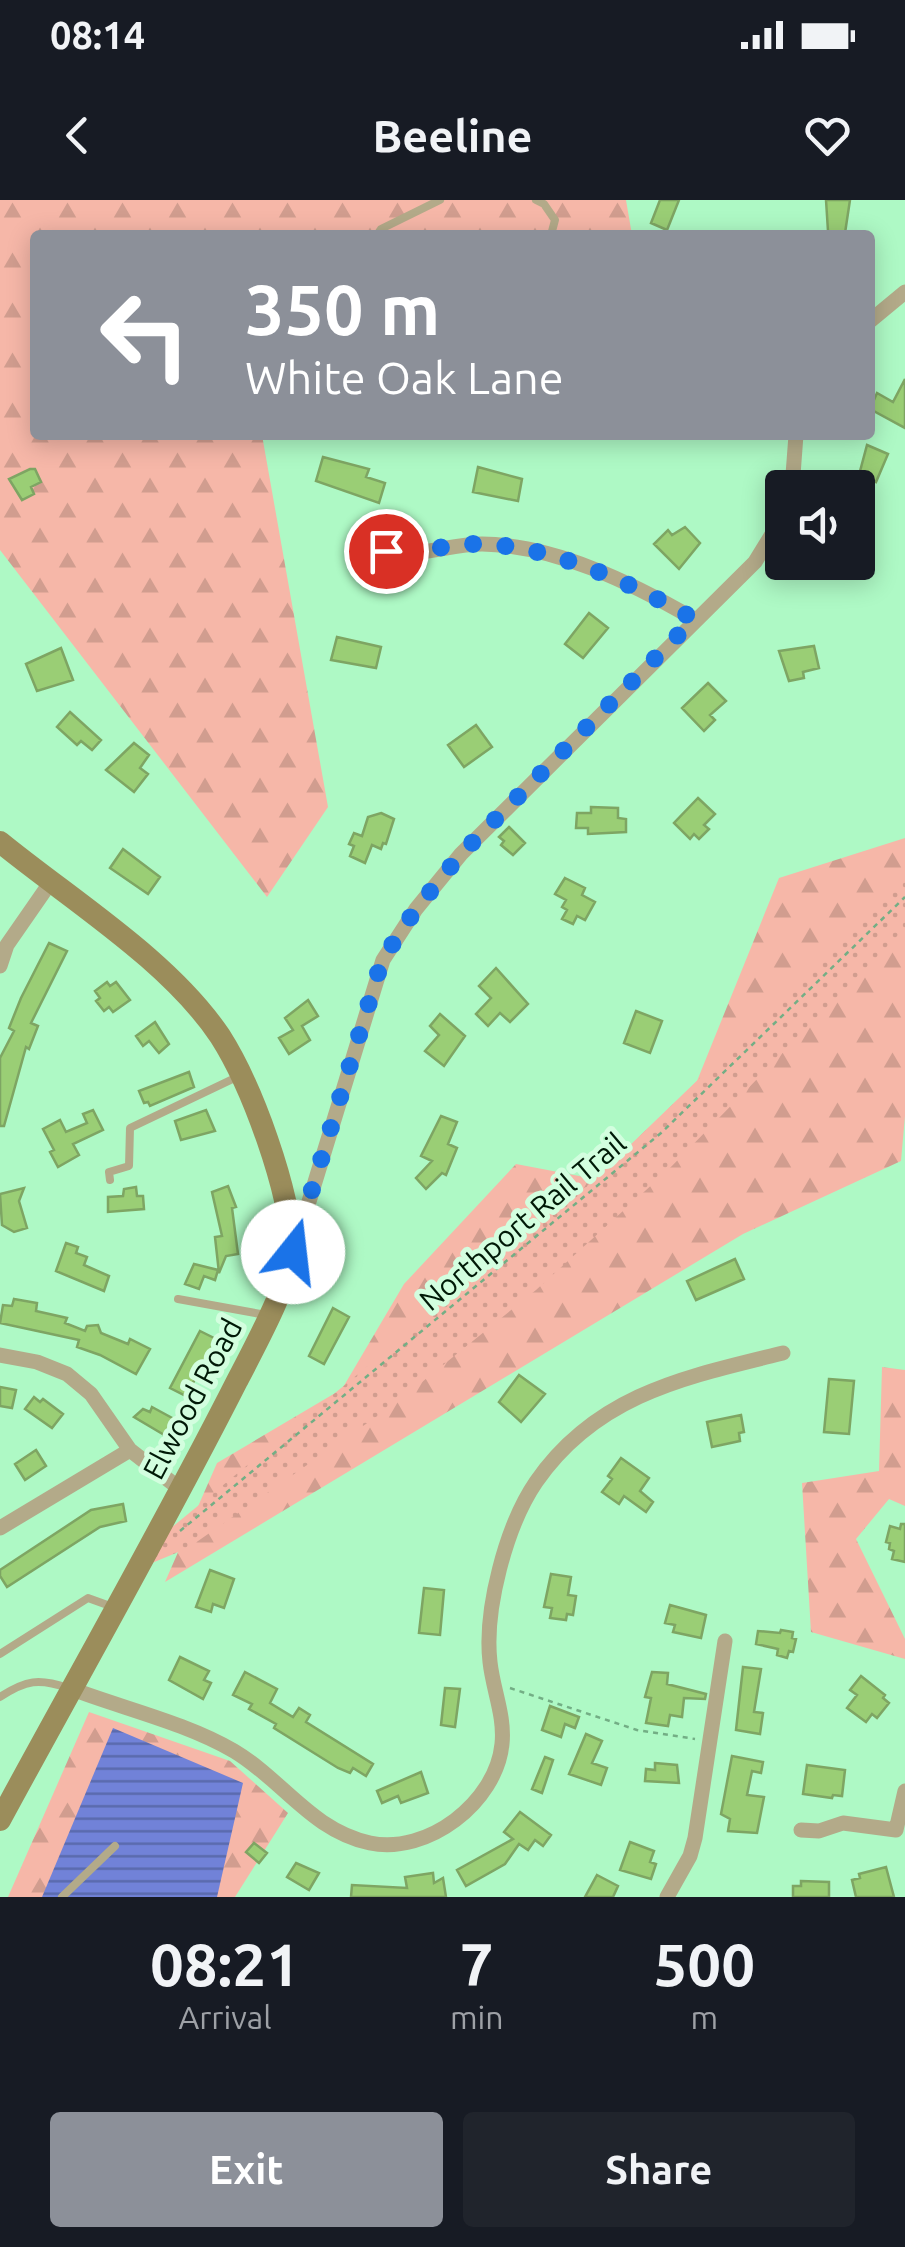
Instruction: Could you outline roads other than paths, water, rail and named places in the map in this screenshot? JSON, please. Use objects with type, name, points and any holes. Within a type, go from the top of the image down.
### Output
[{"type":"main road","points":[[0,842],[160,968],[219,1034],[241,1075],[276,1161],[293,1252]]},
{"type":"main road","name":"Elwood Road","points":[[0,1820],[118,1609],[270,1316],[293,1252]]},
{"type":"street","points":[[875,318],[905,292]]},
{"type":"street","points":[[793,470],[796,440]]},
{"type":"street","points":[[366,548],[407,553],[482,544],[520,548],[555,557],[655,596],[694,619]]},
{"type":"street","points":[[293,1252],[382,960],[416,909],[461,854],[755,562],[765,546]]},
{"type":"street","points":[[0,966],[7,946],[50,882]]},
{"type":"street","points":[[72,1690],[228,1748],[252,1762],[321,1824],[344,1836],[376,1844],[436,1834],[478,1796],[502,1746],[490,1662],[491,1627],[502,1554],[515,1518],[537,1481],[569,1444],[604,1414],[642,1392],[692,1375],[783,1353]]},
{"type":"street","points":[[0,1356],[37,1362],[67,1374],[90,1394],[130,1450],[180,1488]]},
{"type":"street","points":[[2,1526],[130,1450]]},
{"type":"street","points":[[667,1897],[690,1856],[695,1838],[725,1641]]},
{"type":"street","points":[[802,1830],[842,1823],[896,1830],[905,1791]]},
{"type":"lane","points":[[380,230],[440,200]]},
{"type":"lane","points":[[536,200],[544,204],[554,220],[552,230]]},
{"type":"lane","points":[[110,1180],[109,1172],[129,1166],[130,1128],[241,1075]]},
{"type":"lane","points":[[178,1299],[270,1316]]},
{"type":"lane","points":[[0,1654],[88,1598],[118,1609]]},
{"type":"lane","points":[[0,1697],[27,1683],[44,1680],[72,1690]]},
{"type":"lane","points":[[62,1897],[114,1846]]},
{"type":"water","points":[[113,1728],[243,1783],[217,1897],[42,1897]]}]
